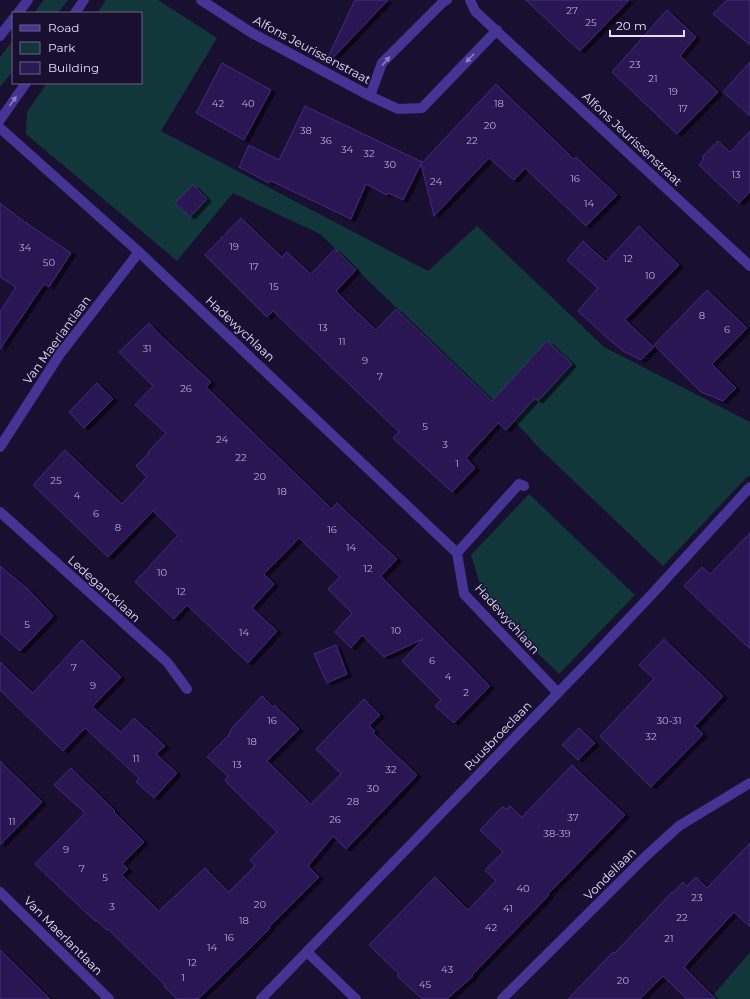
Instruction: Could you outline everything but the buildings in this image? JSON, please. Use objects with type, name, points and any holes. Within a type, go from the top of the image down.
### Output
[{"type":"street","points":[[19,12],[28,0]]},
{"type":"street","points":[[76,12],[84,0]]},
{"type":"street","name":"Alfons Jeurissenstraat","points":[[202,0],[252,33],[370,96],[398,109],[422,108],[497,30]]},
{"type":"street","name":"Alfons Jeurissenstraat","points":[[370,96],[382,64],[443,2],[447,0]]},
{"type":"street","name":"Alfons Jeurissenstraat","points":[[470,0],[475,11],[750,266]]},
{"type":"street","points":[[0,36],[12,20]]},
{"type":"street","points":[[0,120],[25,84]]},
{"type":"street","name":"Hadewychlaan","points":[[0,128],[139,252],[457,553],[464,594],[558,693]]},
{"type":"street","name":"Van Maerlantlaan","points":[[0,447],[60,354],[139,252]]},
{"type":"street","points":[[457,553],[519,484],[524,486]]},
{"type":"street","name":"Ruusbroeclaan","points":[[261,999],[558,693],[750,488]]},
{"type":"street","name":"Ledegancklaan","points":[[0,512],[167,662],[187,689]]},
{"type":"street","name":"Vondellaan","points":[[502,999],[646,856],[679,826],[750,783]]},
{"type":"street","name":"Van Maerlantlaan","points":[[0,892],[109,999]]},
{"type":"street","points":[[307,952],[356,999]]},
{"type":"green space","points":[[44,0],[68,0],[59,12],[35,12]]},
{"type":"green space","points":[[106,0],[158,0],[217,38],[161,131],[428,271],[477,226],[604,347],[750,422],[750,475],[663,566],[534,443],[529,436],[320,234],[233,193],[177,261],[26,134],[27,112],[46,84],[142,84],[142,12],[98,12]]},
{"type":"green space","points":[[12,41],[12,72],[0,87],[0,57]]},
{"type":"green space","points":[[529,494],[635,595],[559,674],[486,603],[471,555]]},
{"type":"green space","points":[[750,952],[750,999],[710,999]]}]
